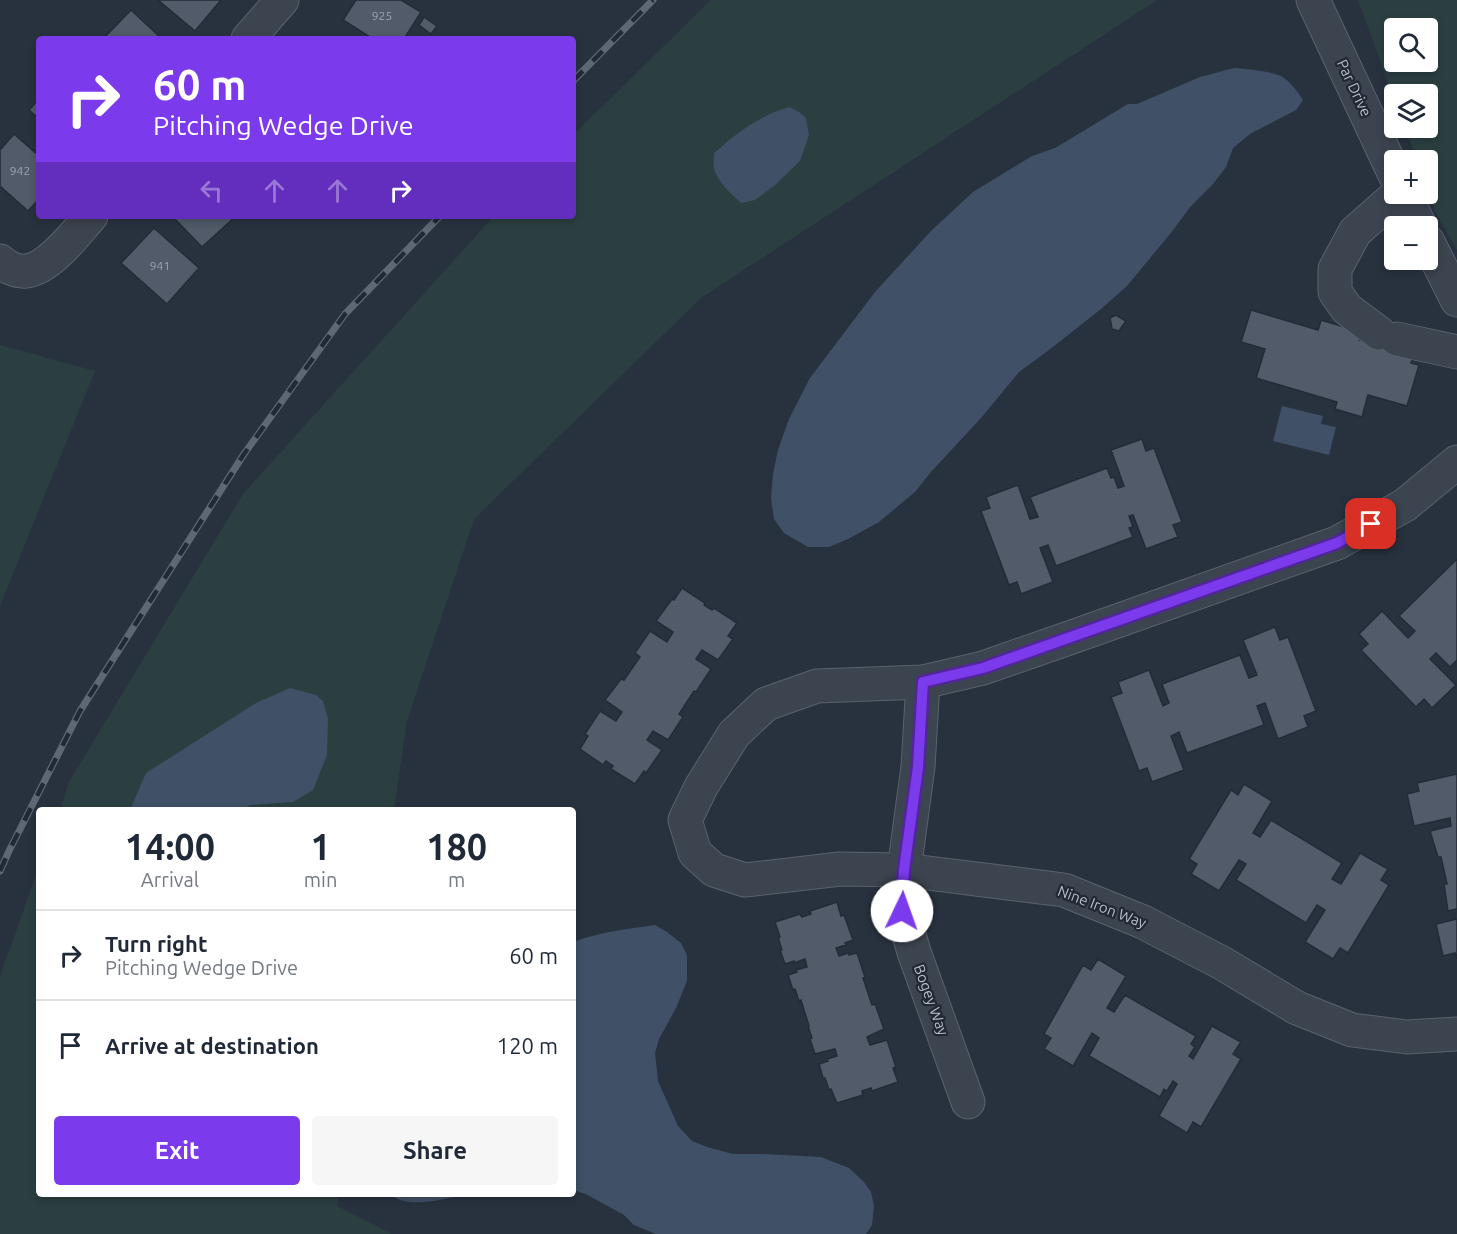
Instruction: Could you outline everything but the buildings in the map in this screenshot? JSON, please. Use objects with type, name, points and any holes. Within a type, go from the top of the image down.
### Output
[{"type":"street","points":[[251,36],[282,0]]},
{"type":"street","name":"Par Drive","points":[[1313,0],[1384,152]]},
{"type":"street","points":[[1387,204],[1355,232],[1335,269],[1335,292],[1347,309],[1388,336],[1457,352]]},
{"type":"street","points":[[0,261],[8,267],[27,271],[41,265],[56,255],[88,219]]},
{"type":"street","points":[[1438,262],[1457,300]]},
{"type":"street","points":[[923,682],[983,668],[1337,543],[1405,505],[1457,462]]},
{"type":"street","name":"Nine Iron Way","points":[[923,682],[817,686],[766,704],[734,734],[701,788],[685,820],[695,853],[714,870],[745,880],[840,869],[904,870],[1064,890],[1143,922],[1221,963],[1297,1008],[1352,1029],[1407,1037],[1457,1034]]},
{"type":"street","name":"Bogey Way","points":[[923,682],[918,767],[904,870],[902,911],[914,952],[968,1102]]},
{"type":"green space","points":[[711,0],[1157,0],[701,298],[474,519],[407,721],[394,807],[61,807],[69,782],[243,494],[491,219],[576,219],[576,132]]},
{"type":"green space","points":[[1358,0],[1457,0],[1457,250],[1432,204],[1438,204],[1438,150],[1413,150],[1409,138],[1438,138],[1438,84],[1389,84],[1384,72],[1438,72],[1438,18],[1384,18],[1384,71]]},
{"type":"green space","points":[[0,345],[95,371],[0,606]]},
{"type":"green space","points":[[36,875],[36,1197],[338,1197],[337,1206],[392,1234],[0,1234],[0,976]]},
{"type":"water","points":[[1234,68],[1281,76],[1291,84],[1303,100],[1296,110],[1250,134],[1233,148],[1226,167],[1213,184],[1191,206],[1127,286],[1019,372],[916,491],[897,507],[879,522],[829,547],[808,547],[784,533],[774,519],[771,498],[778,450],[789,419],[810,378],[875,292],[931,231],[973,192],[1032,156],[1055,148],[1128,104],[1137,104],[1200,77]]},
{"type":"water","points":[[789,107],[806,118],[809,135],[800,161],[774,186],[755,200],[741,203],[718,178],[714,166],[714,153],[753,123]]},
{"type":"water","points":[[1282,406],[1323,416],[1321,424],[1336,427],[1329,455],[1273,441]]},
{"type":"water","points":[[290,688],[316,695],[323,701],[328,719],[327,755],[313,790],[293,802],[247,807],[131,807],[146,773],[256,703]]},
{"type":"water","points":[[655,925],[681,943],[687,955],[687,981],[676,1008],[659,1039],[655,1053],[658,1081],[678,1126],[692,1141],[733,1154],[821,1157],[849,1168],[871,1192],[874,1206],[872,1225],[866,1234],[656,1234],[634,1225],[624,1215],[576,1191],[576,941],[603,933]]},
{"type":"water","points":[[395,1197],[451,1197],[426,1202]]},
{"type":"railway","points":[[576,78],[653,0]]},
{"type":"railway","points":[[0,871],[80,711],[244,454],[345,314],[437,219]]},
{"type":"route","points":[[902,911],[904,870],[918,767],[923,682],[983,668],[1072,637],[1337,543],[1371,524]]}]
